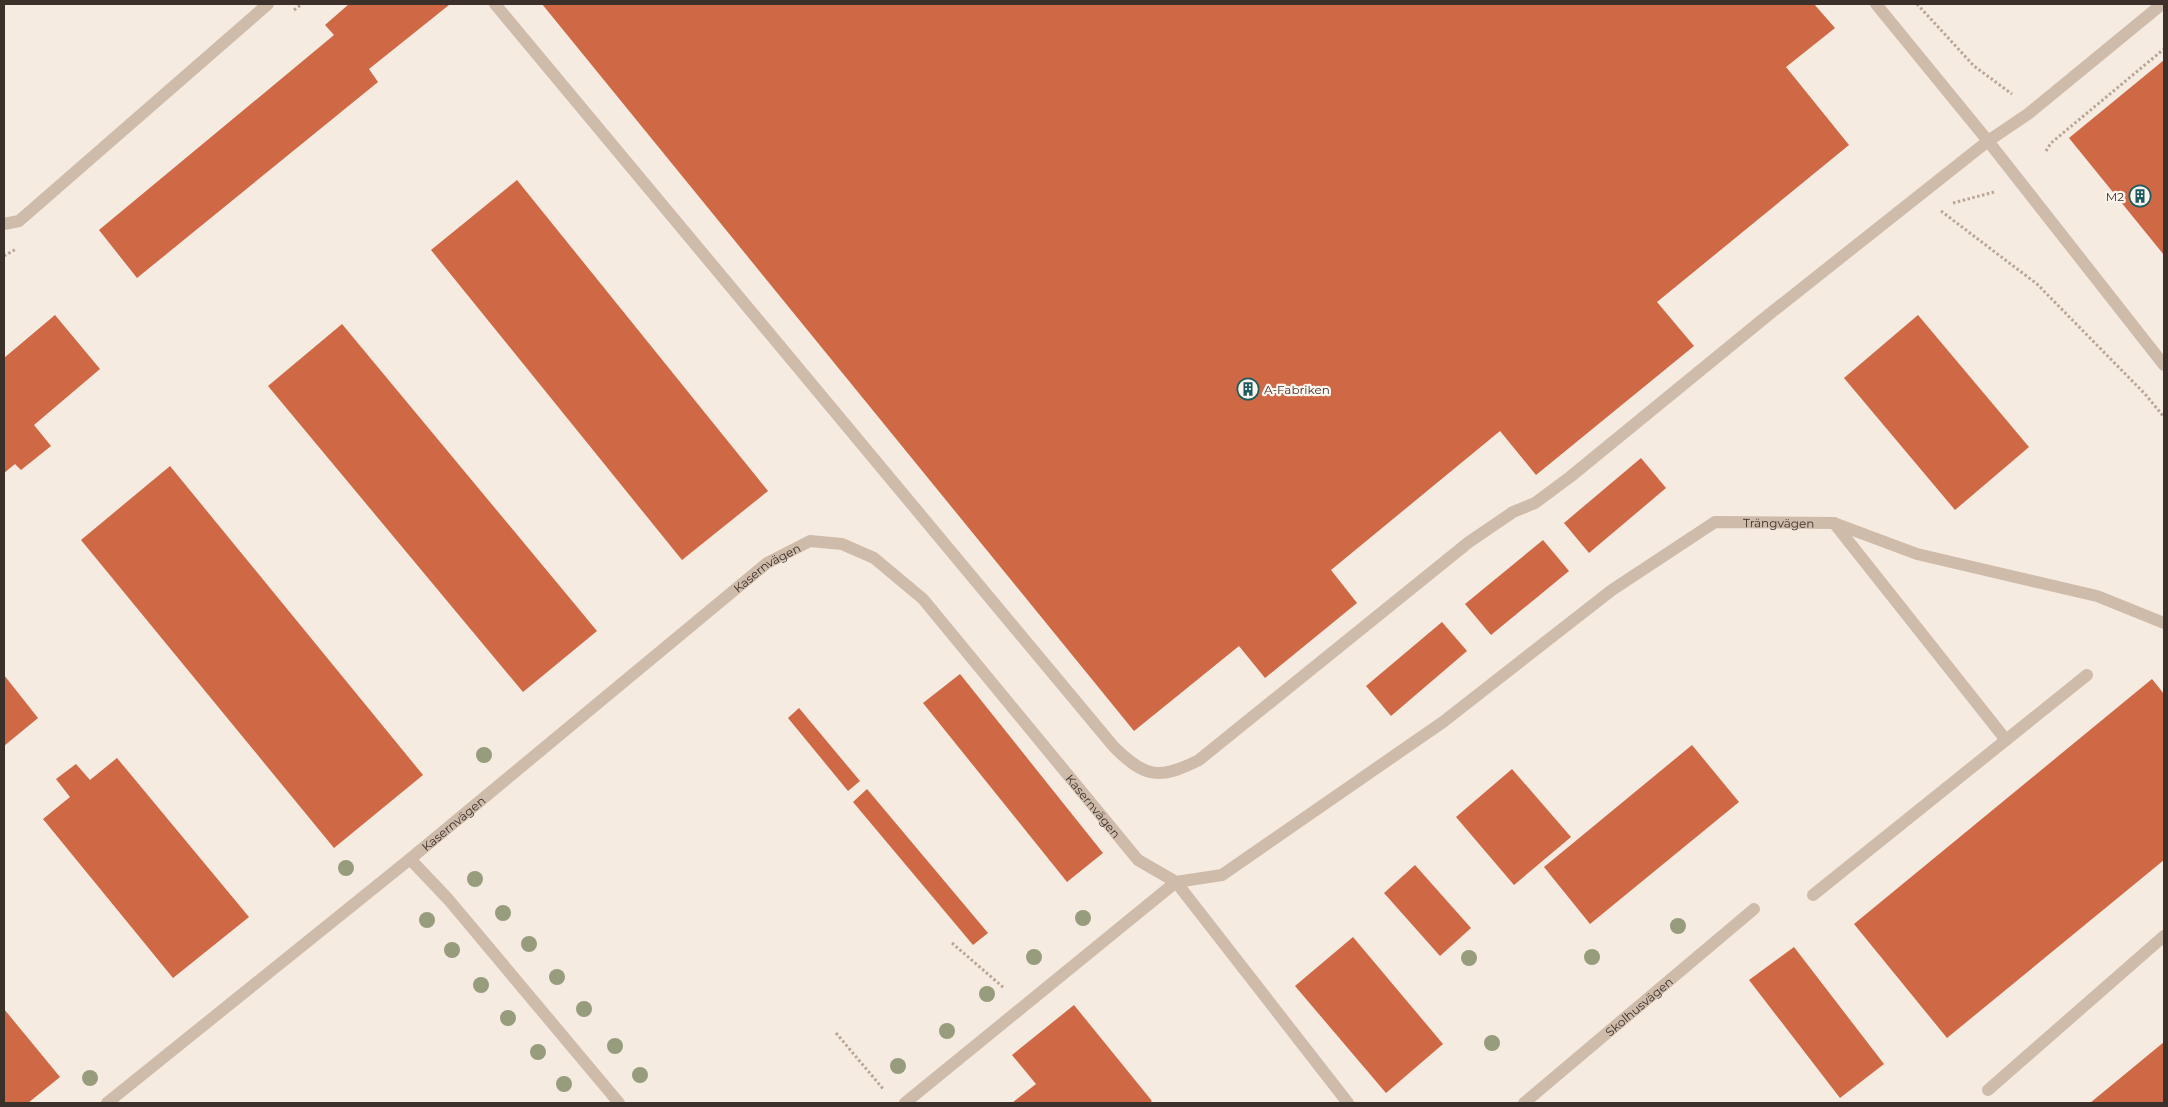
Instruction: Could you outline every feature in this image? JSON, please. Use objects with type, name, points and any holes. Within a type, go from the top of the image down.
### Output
[{"type":"street","points":[[4,224],[19,221],[268,4]]},
{"type":"street","points":[[495,4],[1114,747],[1140,769],[1157,774],[1176,772],[1199,760],[1469,542],[1514,512],[1534,503],[1570,477],[1767,316],[1988,141],[2028,114],[2162,4]]},
{"type":"street","points":[[1876,4],[1988,141],[2164,365]]},
{"type":"street","name":"Trängvägen","points":[[1176,882],[1222,875],[1443,722],[1612,590],[1715,522],[1834,523],[1917,554],[2097,596],[2164,623]]},
{"type":"street","points":[[1834,523],[2006,740]]},
{"type":"street","name":"Kasernvägen","points":[[107,1103],[410,859],[767,563],[810,541],[842,544],[874,558],[924,599],[1138,860],[1176,882]]},
{"type":"street","points":[[1813,895],[2087,674]]},
{"type":"street","points":[[410,859],[448,899],[619,1103]]},
{"type":"street","points":[[905,1103],[1176,882],[1348,1103]]},
{"type":"street","name":"Skolhusvägen","points":[[1524,1103],[1754,909]]},
{"type":"street","points":[[1988,1090],[2164,936]]},
{"type":"path","points":[[1918,4],[1974,66],[2015,96]]},
{"type":"path","points":[[2046,151],[2051,143],[2164,49]]},
{"type":"path","points":[[1937,208],[2037,284],[2146,394],[2164,417]]},
{"type":"path","points":[[952,942],[1024,1006]]},
{"type":"path","points":[[836,1033],[889,1096]]},
{"type":"building","points":[[349,4],[449,5],[369,69],[378,82],[137,278],[99,230],[334,35],[325,25]]},
{"type":"building","name":"A-Fabriken","points":[[542,4],[1814,4],[1835,28],[1786,67],[1849,145],[1657,302],[1694,346],[1536,475],[1500,431],[1331,570],[1357,603],[1265,678],[1239,646],[1134,731]]},
{"type":"building","name":"M2","points":[[2164,60],[2164,255],[2069,138]]},
{"type":"building","points":[[517,180],[768,491],[682,560],[431,250]]},
{"type":"building","points":[[55,315],[100,369],[34,425],[51,446],[21,470],[15,464],[4,473],[4,358]]},
{"type":"building","points":[[1918,315],[2029,447],[1955,510],[1844,378]]},
{"type":"building","points":[[342,324],[597,631],[523,692],[268,386]]},
{"type":"building","points":[[1641,458],[1666,488],[1589,553],[1564,523]]},
{"type":"building","points":[[170,466],[423,775],[334,848],[81,540]]},
{"type":"building","points":[[1543,540],[1569,571],[1491,635],[1465,604]]},
{"type":"building","points":[[1442,622],[1467,651],[1391,716],[1366,686]]},
{"type":"building","points":[[960,674],[1103,853],[1067,882],[923,703]]},
{"type":"building","points":[[4,675],[38,718],[4,746]]},
{"type":"building","points":[[2152,679],[2164,694],[2164,860],[1947,1038],[1854,924]]},
{"type":"building","points":[[799,708],[860,781],[848,791],[788,718]]},
{"type":"building","points":[[1692,745],[1739,802],[1590,924],[1544,867]]},
{"type":"building","points":[[117,758],[249,917],[173,978],[43,819],[70,797],[56,779],[76,764],[90,780]]},
{"type":"building","points":[[1512,769],[1571,837],[1514,885],[1456,817]]},
{"type":"building","points":[[867,789],[988,933],[973,945],[853,802]]},
{"type":"building","points":[[1415,865],[1471,928],[1440,956],[1384,893]]},
{"type":"building","points":[[1353,937],[1443,1044],[1386,1093],[1295,986]]},
{"type":"building","points":[[1794,947],[1884,1064],[1840,1098],[1749,980]]},
{"type":"building","points":[[1074,1005],[1152,1101],[1149,1103],[1012,1103],[1036,1084],[1012,1055]]},
{"type":"building","points":[[4,1009],[60,1077],[28,1103],[4,1103]]},
{"type":"building","points":[[2164,1042],[2164,1103],[2090,1103]]},
{"type":"place","name":"M2","points":[[2140,196]]},
{"type":"place","name":"A-Fabriken","points":[[1248,389]]}]
